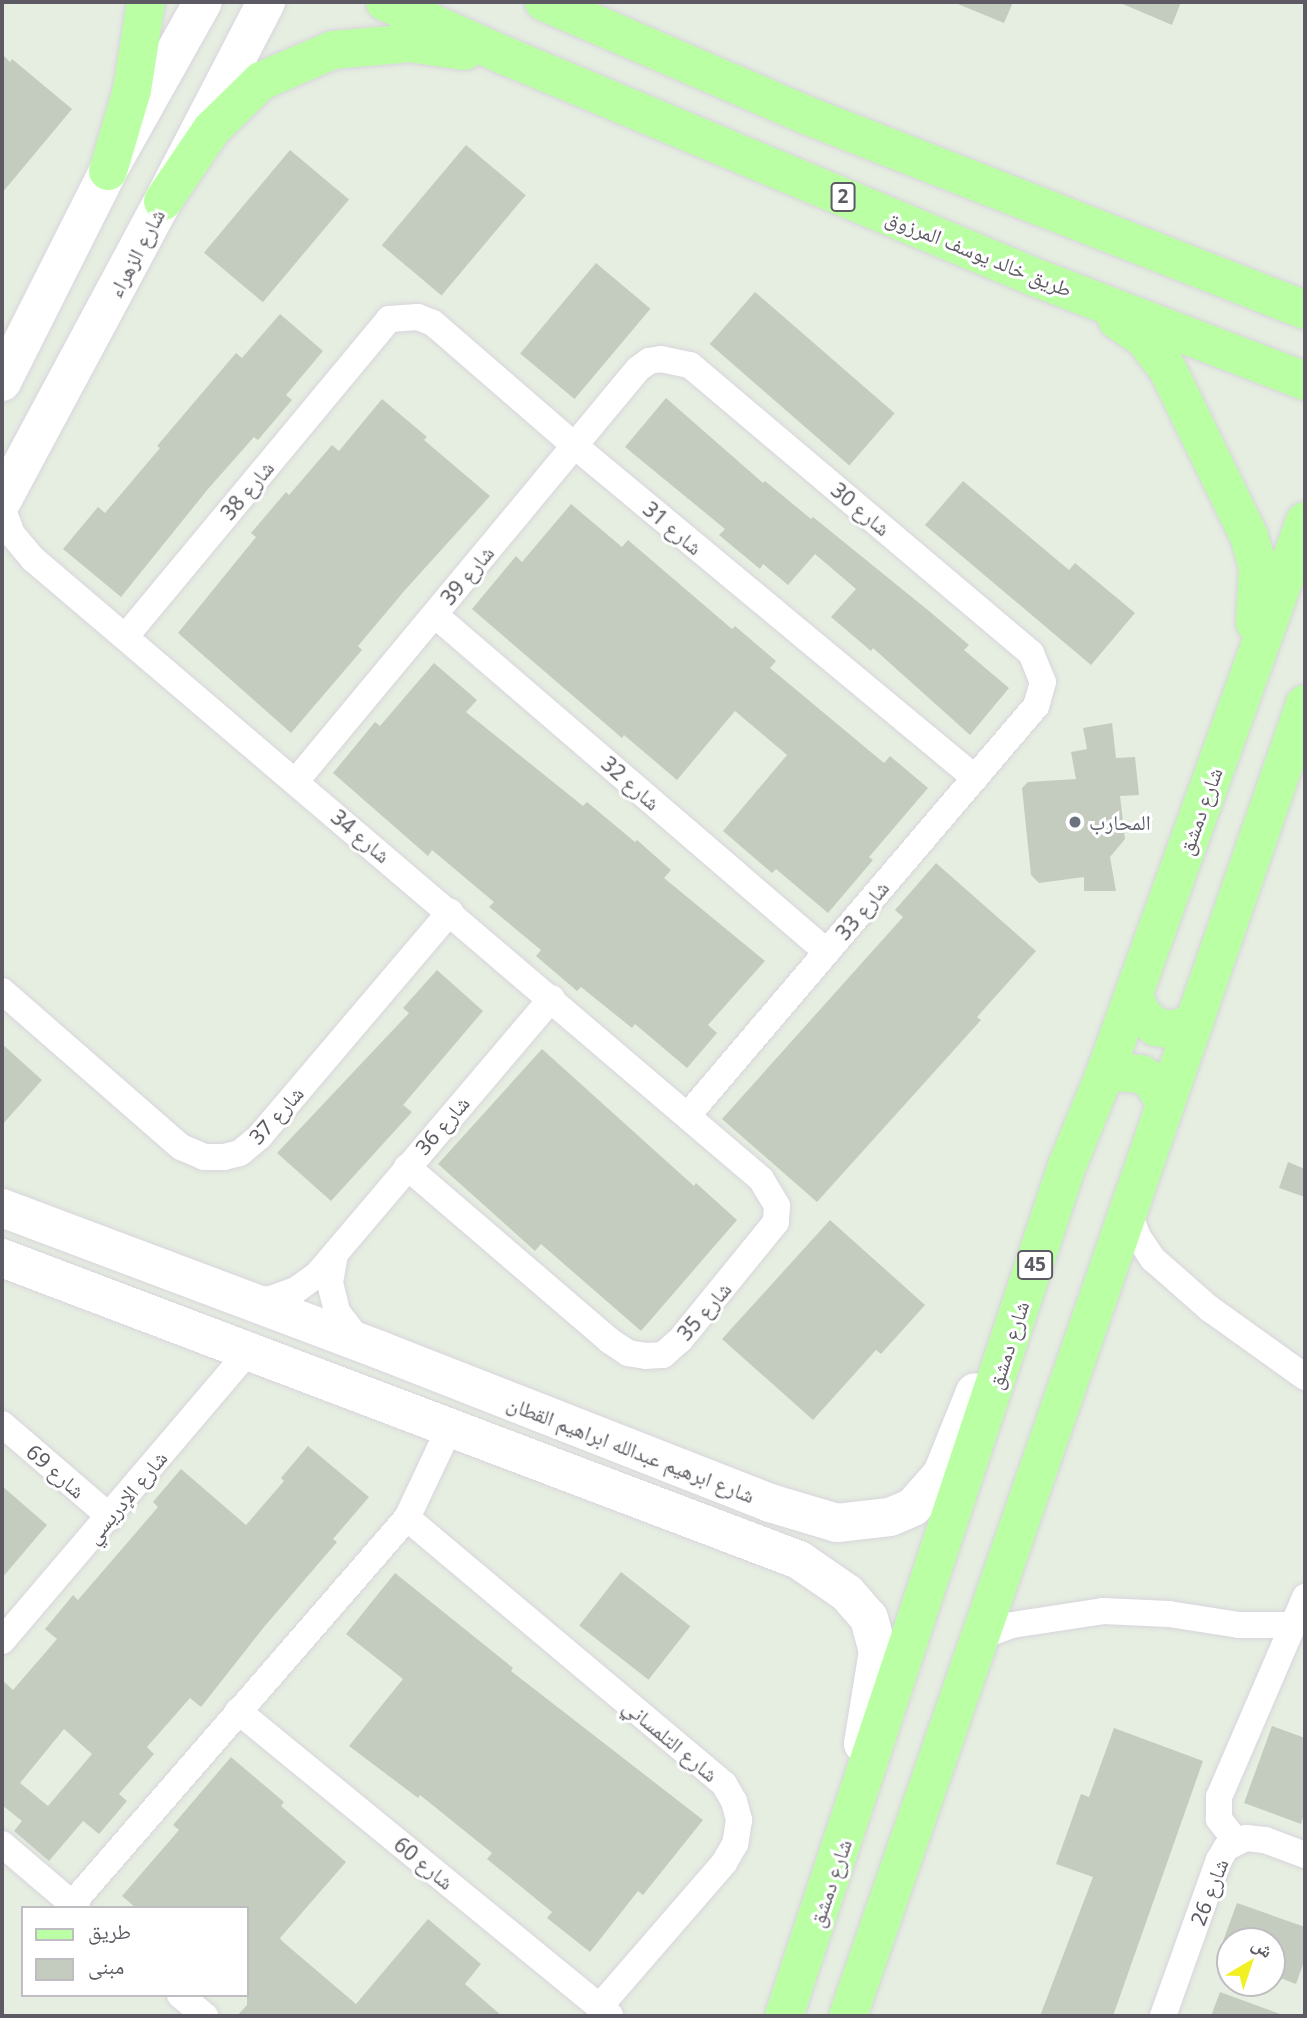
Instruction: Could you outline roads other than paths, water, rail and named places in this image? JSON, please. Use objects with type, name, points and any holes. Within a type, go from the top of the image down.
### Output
[{"type":"main road","points":[[108,171],[132,90],[146,2]]},
{"type":"main road","name":"طريق خالد يوسف المرزوق","points":[[385,2],[506,57],[1034,277],[1305,381]]},
{"type":"main road","points":[[544,2],[807,115],[1305,310]]},
{"type":"main road","points":[[593,2],[807,115]]},
{"type":"main road","points":[[163,201],[212,129],[261,80],[333,50],[411,43],[506,57]]},
{"type":"main road","points":[[1034,277],[1134,329],[1151,345],[1167,368],[1221,476],[1254,552],[1258,591],[1250,672]]},
{"type":"main road","name":"شارع دمشق","points":[[784,2016],[852,1820],[1067,1166],[1134,996],[1305,521]]},
{"type":"main road","points":[[848,2016],[1305,704]]},
{"type":"main road","points":[[1134,996],[1142,1015],[1156,1027],[1176,1030],[1195,1021]]},
{"type":"main road","points":[[1104,1076],[1116,1072],[1141,1074],[1152,1081],[1165,1103]]},
{"type":"street","points":[[2,382],[108,171],[203,2]]},
{"type":"street","name":"شارع الزهراء","points":[[2,501],[163,201],[265,2]]},
{"type":"street","name":"شارع 31","points":[[368,343],[389,319],[418,317],[433,323],[575,446],[975,778]]},
{"type":"street","name":"شارع 38","points":[[126,636],[368,343]]},
{"type":"street","name":"شارع 30","points":[[638,369],[649,361],[661,359],[690,365],[1031,653],[1043,681],[1036,706]]},
{"type":"street","name":"شارع 39","points":[[296,781],[638,369]]},
{"type":"street","name":"شارع 34","points":[[2,507],[12,534],[33,559],[688,1115]]},
{"type":"street","points":[[2,556],[33,559]]},
{"type":"street","name":"شارع 32","points":[[435,614],[827,952]]},
{"type":"street","name":"شارع 33","points":[[688,1115],[1036,706]]},
{"type":"street","name":"شارع 37","points":[[2,991],[181,1147],[204,1157],[224,1157],[240,1153],[260,1136],[450,912]]},
{"type":"street","name":"شارع 36","points":[[245,1302],[271,1299],[296,1290],[317,1275],[552,998]]},
{"type":"street","name":"شارع 35","points":[[407,1167],[609,1340],[628,1353],[663,1355],[680,1340],[765,1238],[775,1222],[777,1206],[761,1179],[688,1115]]},
{"type":"street","name":"شارع ابرهيم عبدالله ابراهيم القطان","points":[[6,1210],[245,1302],[380,1350],[622,1447],[795,1512],[838,1523],[890,1517],[913,1507],[942,1474],[1067,1166]]},
{"type":"street","points":[[2,1257],[15,1250],[21,1240],[22,1229],[18,1219],[6,1210]]},
{"type":"street","points":[[1128,1211],[1138,1237],[1153,1259],[1210,1309],[1302,1375]]},
{"type":"street","points":[[63,1282],[49,1265],[48,1254],[53,1244],[61,1237],[74,1235]]},
{"type":"street","points":[[335,1254],[330,1283],[337,1311],[355,1335],[380,1350]]},
{"type":"street","name":"شارع ابرهيم عبدالله ابراهيم القطان","points":[[2,1257],[781,1553],[824,1574],[847,1593],[869,1618],[878,1651],[852,1820]]},
{"type":"street","name":"شارع الإدريسي","points":[[2,1641],[248,1352]]},
{"type":"street","name":"شارع 69","points":[[2,1424],[110,1517]]},
{"type":"street","points":[[2,1844],[75,1906],[238,1711],[407,1518],[449,1429]]},
{"type":"street","points":[[610,1490],[629,1482],[634,1473],[631,1453],[622,1447]]},
{"type":"street","points":[[661,1508],[650,1492],[649,1482],[660,1468],[671,1465]]},
{"type":"street","points":[[781,1553],[791,1553],[800,1548],[806,1539],[808,1529],[795,1512]]},
{"type":"street","name":"شارع التلمساني","points":[[407,1518],[724,1784],[734,1801],[739,1820],[735,1844],[724,1863],[605,2011]]},
{"type":"street","points":[[1236,1841],[1219,1819],[1219,1797],[1305,1597]]},
{"type":"street","points":[[979,1637],[1012,1625],[1103,1611],[1169,1614],[1239,1625],[1292,1625]]},
{"type":"street","name":"شارع 60","points":[[238,1711],[605,2011]]},
{"type":"street","name":"شارع 26","points":[[1163,2016],[1219,1860],[1236,1841],[1246,1838],[1265,1840],[1305,1855]]},
{"type":"street","points":[[182,1997],[205,2016]]},
{"type":"place","name":"المحارب","points":[[1075,822]]}]
